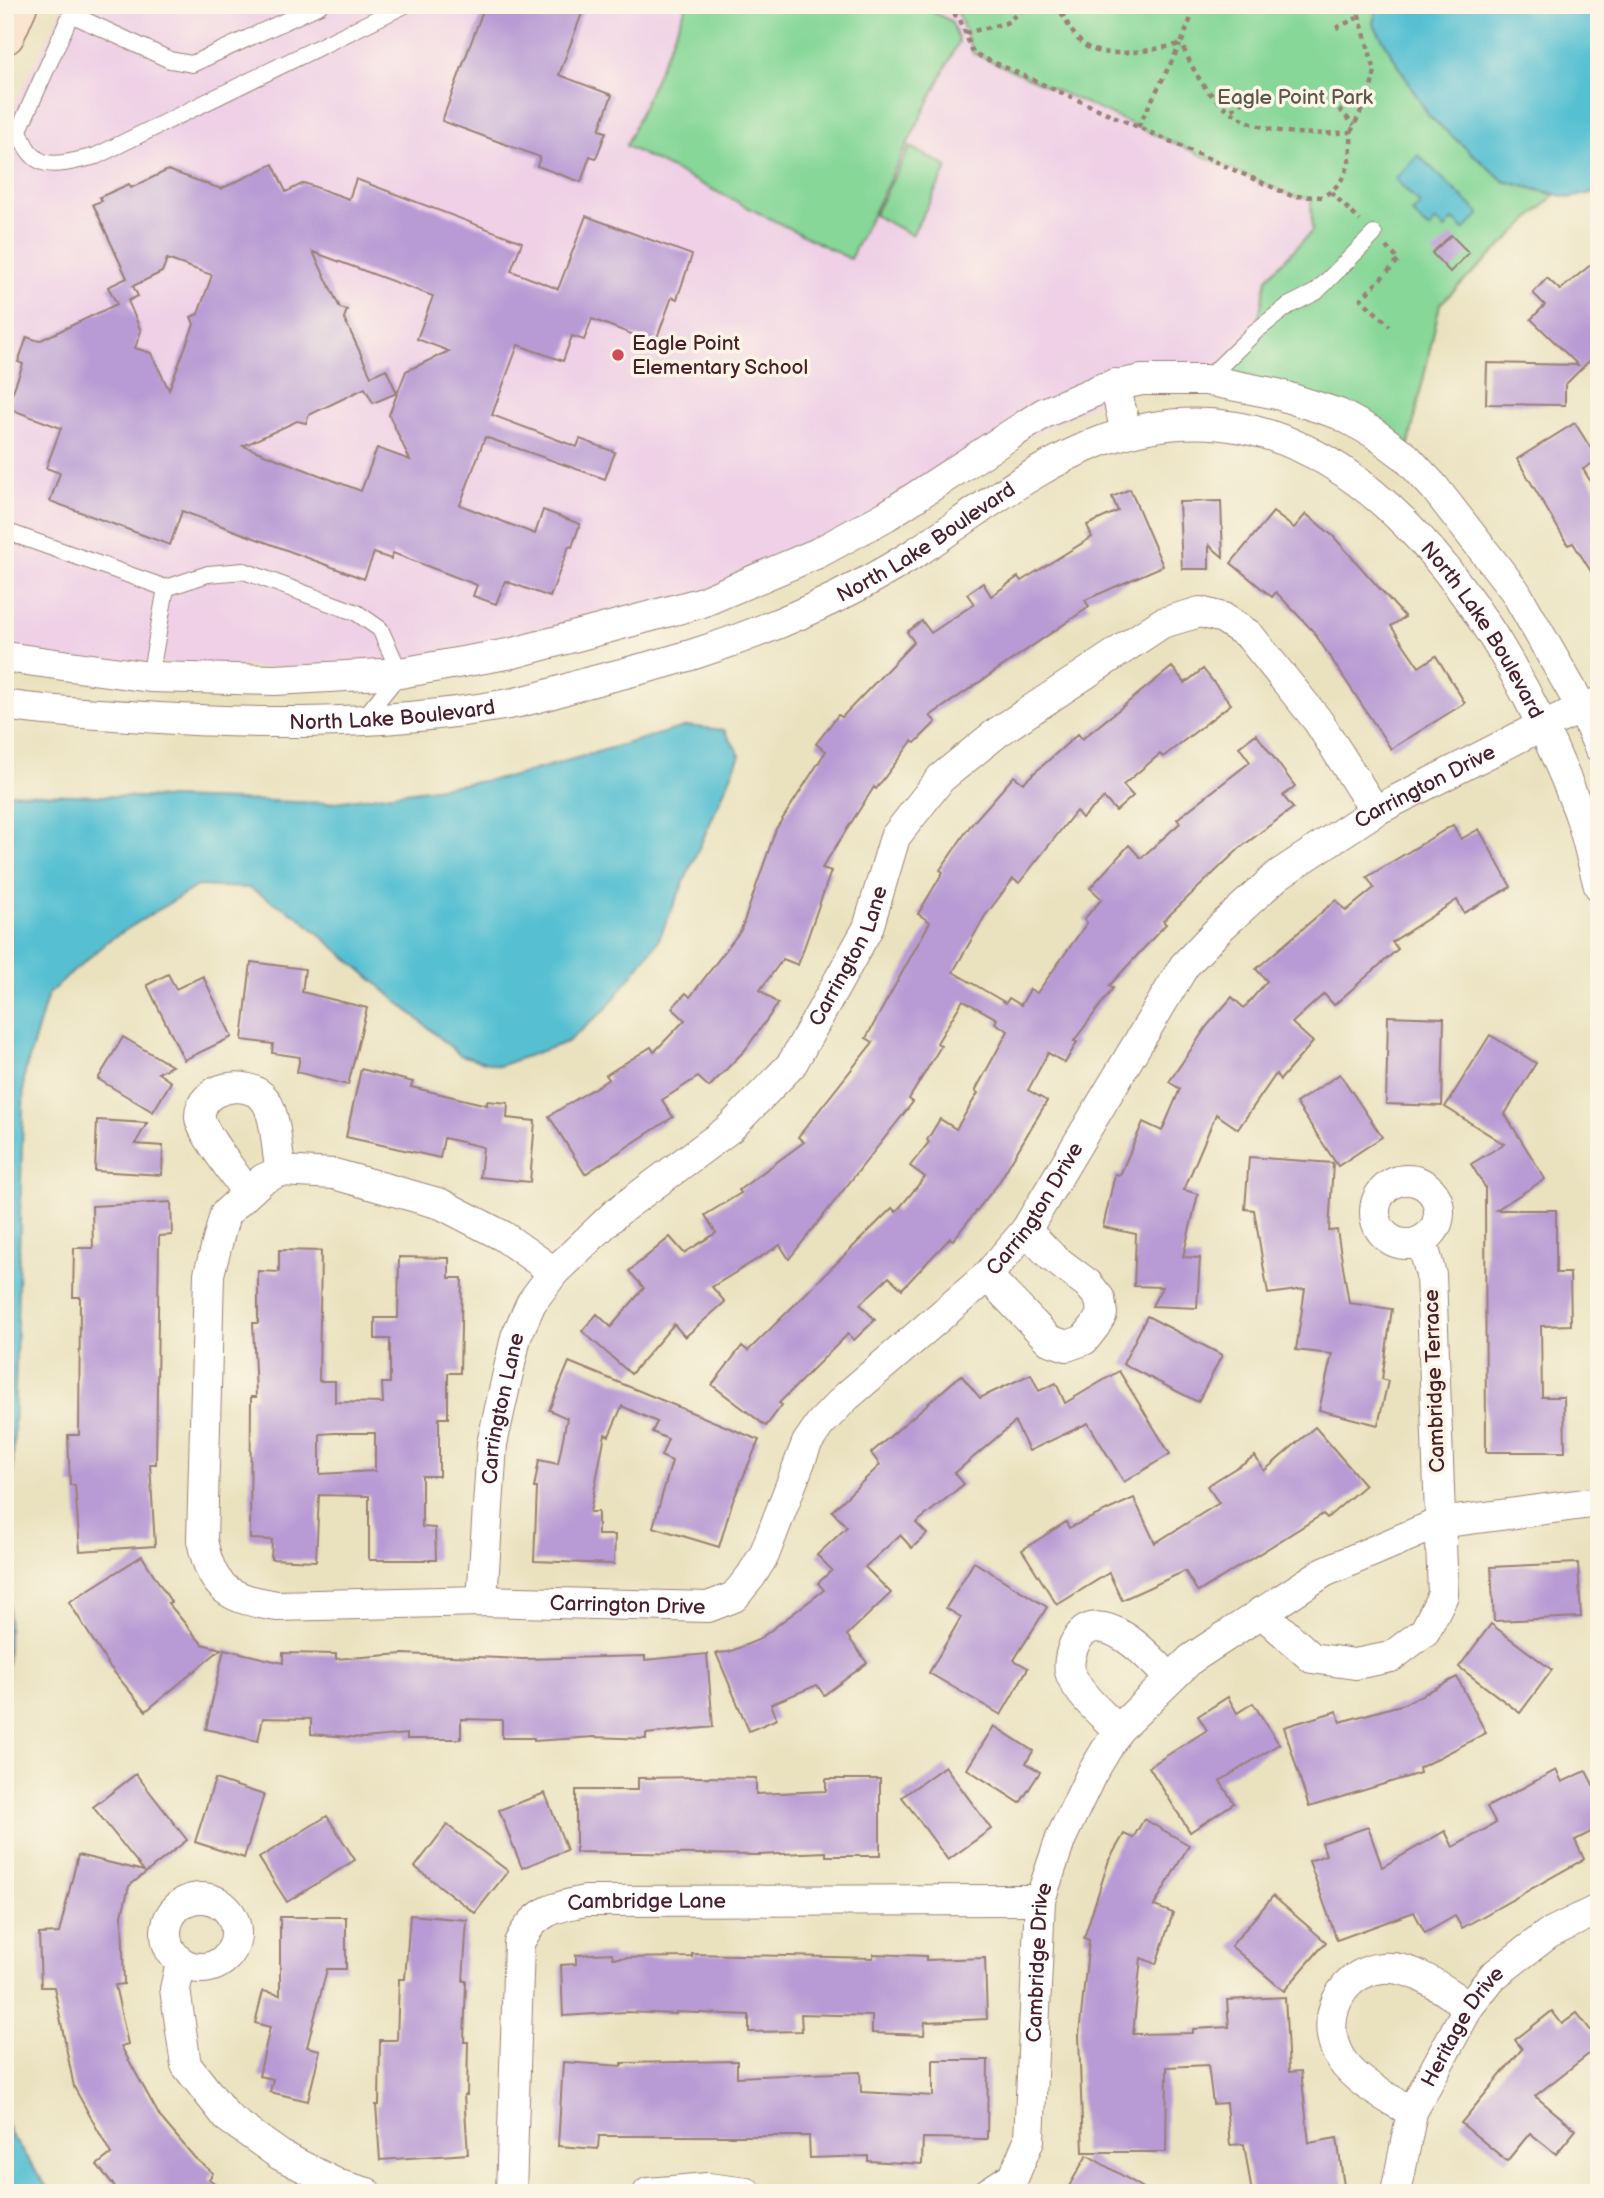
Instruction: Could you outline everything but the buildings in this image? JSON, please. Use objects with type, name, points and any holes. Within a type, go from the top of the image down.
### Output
[{"type":"main road","points":[[5,35],[18,5]]},
{"type":"street","name":"North Lake Boulevard","points":[[5,657],[150,677],[275,680],[400,673],[513,653],[700,603],[818,553],[866,527],[1044,413],[1115,384],[1142,380],[1206,380],[1277,394],[1339,414],[1374,433],[1406,457],[1434,486],[1515,592],[1590,705],[1599,747]]},
{"type":"street","points":[[1115,384],[1126,433]]},
{"type":"street","name":"North Lake Boulevard","points":[[5,705],[196,721],[362,720],[505,705],[699,653],[836,598],[890,568],[1066,457],[1126,433],[1205,422],[1231,424],[1306,452],[1352,478],[1390,506],[1454,577],[1481,615],[1541,726],[1580,814],[1599,886]]},
{"type":"street","points":[[866,527],[890,568]]},
{"type":"street","name":"Carrington Lane","points":[[482,1601],[492,1444],[516,1337],[531,1303],[554,1272],[617,1212],[729,1129],[792,1064],[868,928],[895,837],[941,778],[998,732],[1162,623],[1200,612],[1223,618],[1249,635],[1318,721],[1375,811]]},
{"type":"street","name":"Carrington Drive","points":[[281,1171],[262,1178],[225,1214],[209,1274],[202,1540],[207,1567],[219,1586],[244,1601],[276,1606],[482,1601],[708,1607],[734,1597],[764,1555],[807,1443],[820,1424],[846,1396],[987,1276],[1026,1230],[1184,966],[1278,875],[1375,811],[1541,726],[1590,705]]},
{"type":"street","points":[[246,1192],[230,1165],[208,1139],[200,1118],[205,1102],[217,1092],[235,1087],[254,1089],[267,1102],[281,1171],[334,1174],[441,1204],[503,1236],[554,1272]]},
{"type":"street","points":[[987,1276],[1049,1340],[1067,1346],[1084,1339],[1102,1314],[1100,1299],[1088,1284],[1052,1257],[1026,1230]]},
{"type":"street","name":"Cambridge Terrace","points":[[1422,1241],[1431,1275],[1439,1523]]},
{"type":"street","name":"Cambridge Drive","points":[[988,2193],[1014,2176],[1029,2140],[1040,1900],[1061,1839],[1091,1775],[1118,1730],[1191,1659],[1324,1572],[1439,1523],[1599,1502]]},
{"type":"street","points":[[1261,1612],[1312,1658],[1355,1664],[1391,1657],[1425,1630],[1443,1595],[1439,1523]]},
{"type":"street","points":[[1118,1730],[1080,1690],[1070,1674],[1070,1656],[1077,1640],[1090,1630],[1107,1628],[1127,1637],[1169,1678]]},
{"type":"street","name":"Cambridge Lane","points":[[511,2193],[519,1942],[528,1924],[556,1906],[585,1901],[1040,1900]]},
{"type":"street","name":"Heritage Drive","points":[[1396,2193],[1412,2112],[1469,2007],[1493,1976],[1548,1934],[1598,1911]]},
{"type":"street","points":[[181,1963],[175,1989],[186,2065],[227,2117],[280,2155],[339,2185],[367,2193]]},
{"type":"street","points":[[1412,2112],[1347,2068],[1334,2050],[1329,2031],[1331,2014],[1339,1997],[1351,1983],[1382,1968],[1403,1970],[1422,1977],[1469,2007]]},
{"type":"street","points":[[648,2193],[708,2188],[747,2193]]},
{"type":"lane","points":[[320,5],[192,64],[170,60],[73,10],[19,130],[25,150],[39,163],[61,164],[96,156],[405,5]]},
{"type":"lane","points":[[1206,380],[1256,331],[1288,306],[1316,292],[1374,234]]},
{"type":"lane","points":[[5,531],[166,587],[208,574],[244,571],[358,612],[380,629],[400,673],[362,720]]},
{"type":"lane","points":[[150,677],[166,587]]},
{"type":"path","points":[[936,5],[959,18],[973,53],[1292,196],[1311,199],[1331,192],[1344,178],[1352,158],[1351,132],[1370,92],[1375,71],[1357,18],[1356,5]]},
{"type":"path","points":[[965,33],[1006,23],[1028,5]]},
{"type":"path","points":[[1056,5],[1074,33],[1088,48],[1132,52],[1181,44]]},
{"type":"path","points":[[1138,127],[1181,44],[1196,5]]},
{"type":"path","points":[[1336,28],[1357,18]]},
{"type":"path","points":[[1181,44],[1208,92],[1268,131],[1351,132]]},
{"type":"path","points":[[1232,110],[1261,85]]},
{"type":"path","points":[[1339,109],[1354,125]]},
{"type":"shaded area","name":"Eagle Point Elementary School","points":[[65,5],[955,5],[973,53],[1292,196],[1311,199],[1312,231],[1267,278],[1256,331],[1206,380],[1142,380],[700,603],[400,673],[5,657],[5,123]]},
{"type":"green space","points":[[687,5],[918,5],[951,21],[959,41],[850,259],[626,146]]},
{"type":"green space","name":"Eagle Point Park","points":[[955,5],[1378,5],[1373,23],[1429,116],[1504,181],[1555,195],[1440,304],[1406,457],[1374,433],[1206,380],[1256,331],[1267,278],[1312,231],[1311,199],[1292,196],[973,53]]},
{"type":"green space","points":[[910,147],[948,167],[912,235],[874,215]]},
{"type":"water","points":[[1378,5],[1599,5],[1599,191],[1571,198],[1504,181],[1429,116],[1373,23]]},
{"type":"water","points":[[1418,155],[1480,214],[1464,230],[1453,220],[1445,229],[1436,221],[1429,229],[1412,213],[1420,204],[1395,179]]},
{"type":"water","points":[[687,726],[724,730],[740,755],[657,943],[605,1010],[567,1042],[499,1066],[460,1055],[298,916],[249,888],[197,886],[108,941],[48,994],[24,1076],[5,1743],[5,793],[329,803],[511,777]]},
{"type":"water","points":[[5,2119],[11,2135],[51,2193],[5,2193]]},
{"type":"place","name":"Eagle Point Elementary School","points":[[618,355]]}]
